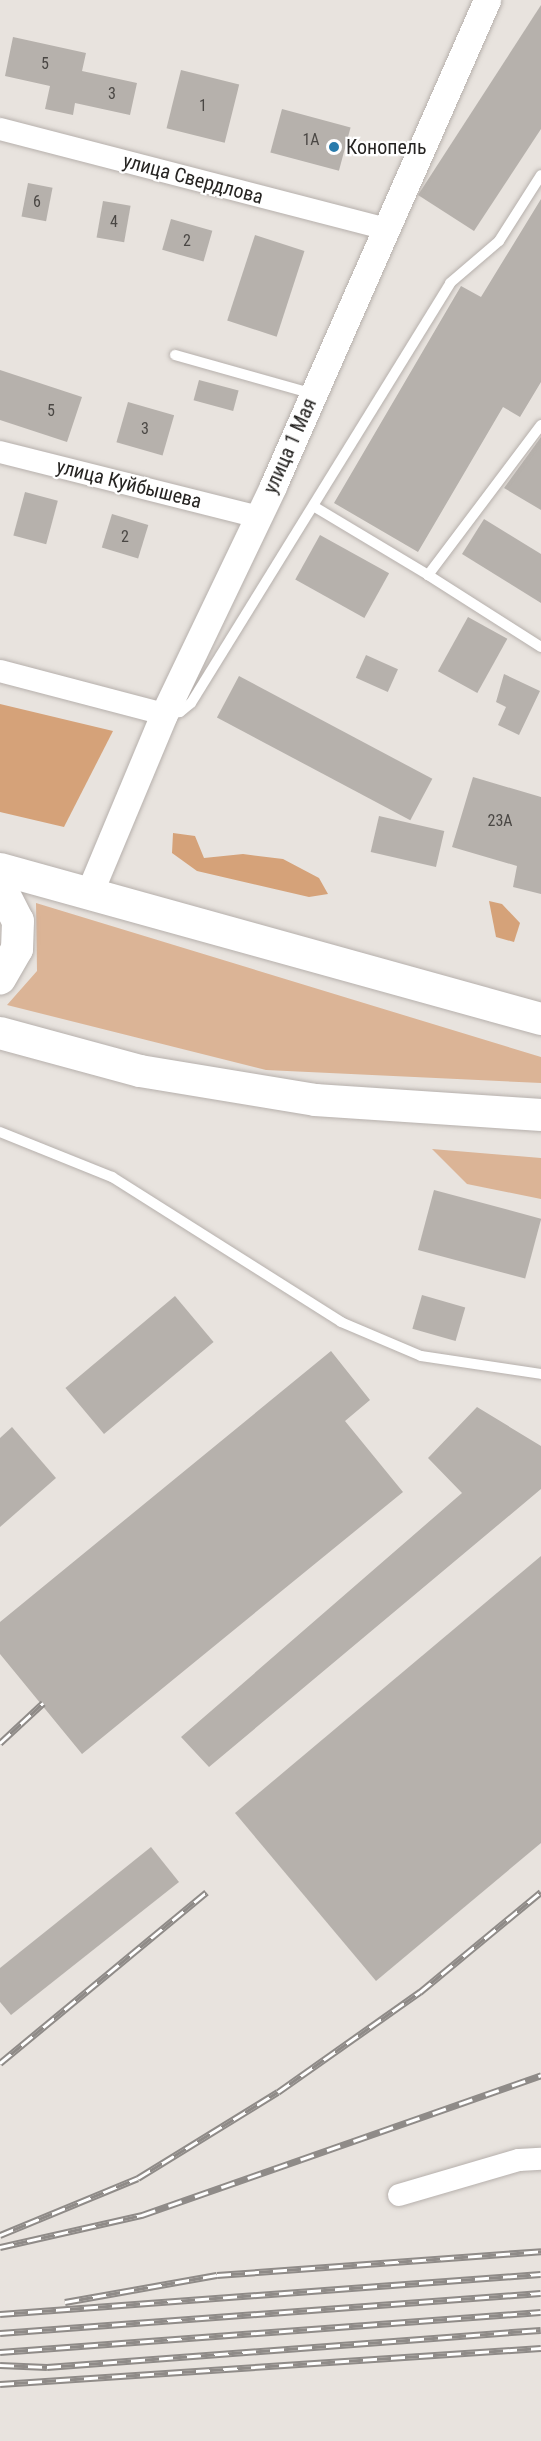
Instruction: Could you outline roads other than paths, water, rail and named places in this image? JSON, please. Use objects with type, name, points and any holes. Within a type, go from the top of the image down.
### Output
[{"type":"main road","points":[[0,869],[90,891],[541,1019]]},
{"type":"main road","points":[[0,886],[18,921],[17,949],[0,978]]},
{"type":"main road","points":[[0,1033],[140,1071],[316,1100],[541,1115]]},
{"type":"street","name":"улица 1 Мая","points":[[90,891],[164,714],[259,517],[487,0]]},
{"type":"street","name":"улица Свердлова","points":[[0,129],[386,229]]},
{"type":"street","name":"улица Куйбышева","points":[[0,452],[259,517]]},
{"type":"street","points":[[0,671],[164,714]]},
{"type":"street","points":[[399,2195],[519,2160],[541,2159]]},
{"type":"lane","points":[[164,714],[180,712],[190,703],[315,507],[450,283],[499,241],[541,175]]},
{"type":"lane","points":[[176,355],[314,394]]},
{"type":"lane","points":[[428,575],[541,425]]},
{"type":"lane","points":[[315,507],[541,647]]},
{"type":"lane","points":[[0,1132],[112,1178],[341,1322],[421,1356],[541,1374]]},
{"type":"railway","points":[[0,1743],[43,1703]]},
{"type":"railway","points":[[0,2063],[207,1892]]},
{"type":"railway","points":[[0,2235],[138,2178],[278,2092],[420,1992],[541,1892]]},
{"type":"railway","points":[[0,2247],[142,2215],[541,2075]]},
{"type":"railway","points":[[65,2302],[217,2275],[541,2251]]},
{"type":"railway","points":[[0,2314],[541,2274]]},
{"type":"railway","points":[[0,2333],[541,2293]]},
{"type":"railway","points":[[0,2352],[541,2312]]},
{"type":"railway","points":[[0,2365],[47,2367],[541,2330]]},
{"type":"railway","points":[[0,2384],[541,2348]]},
{"type":"place","name":"Конопель","points":[[334,147]]}]
